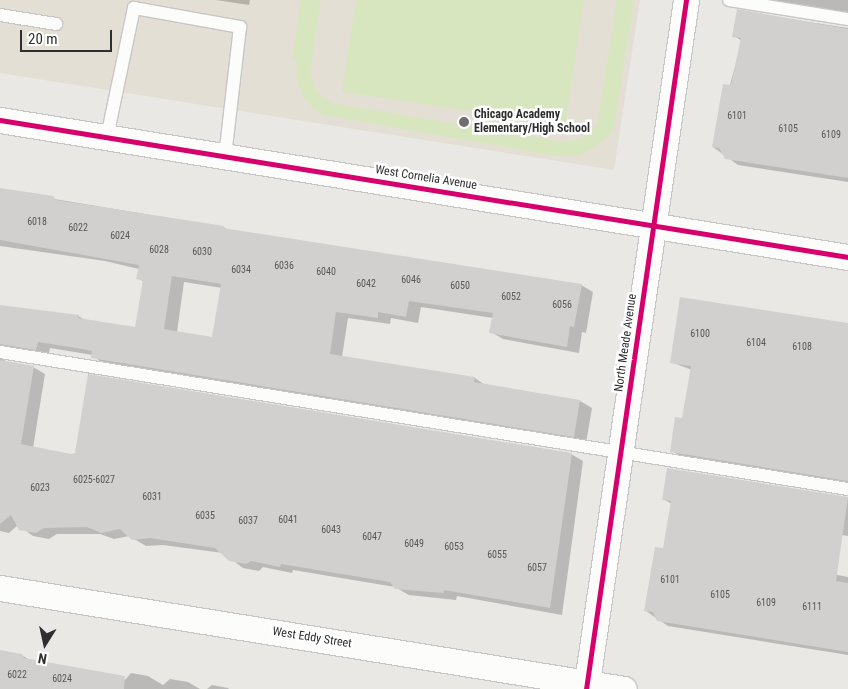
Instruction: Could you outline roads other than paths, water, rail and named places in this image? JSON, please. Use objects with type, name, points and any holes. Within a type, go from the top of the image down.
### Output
[{"type":"street","name":"North Meade Avenue","points":[[586,686],[686,0]]},
{"type":"street","name":"West Cornelia Avenue","points":[[0,120],[848,257]]},
{"type":"street","name":"West Eddy Street","points":[[0,588],[586,686],[624,689]]},
{"type":"lane","points":[[729,0],[848,19]]},
{"type":"lane","points":[[107,137],[134,8],[240,27],[225,156]]},
{"type":"lane","points":[[0,15],[56,24]]},
{"type":"lane","points":[[0,352],[848,490]]},
{"type":"place","name":"Chicago Academy Elementary/High School","points":[[464,122]]}]
